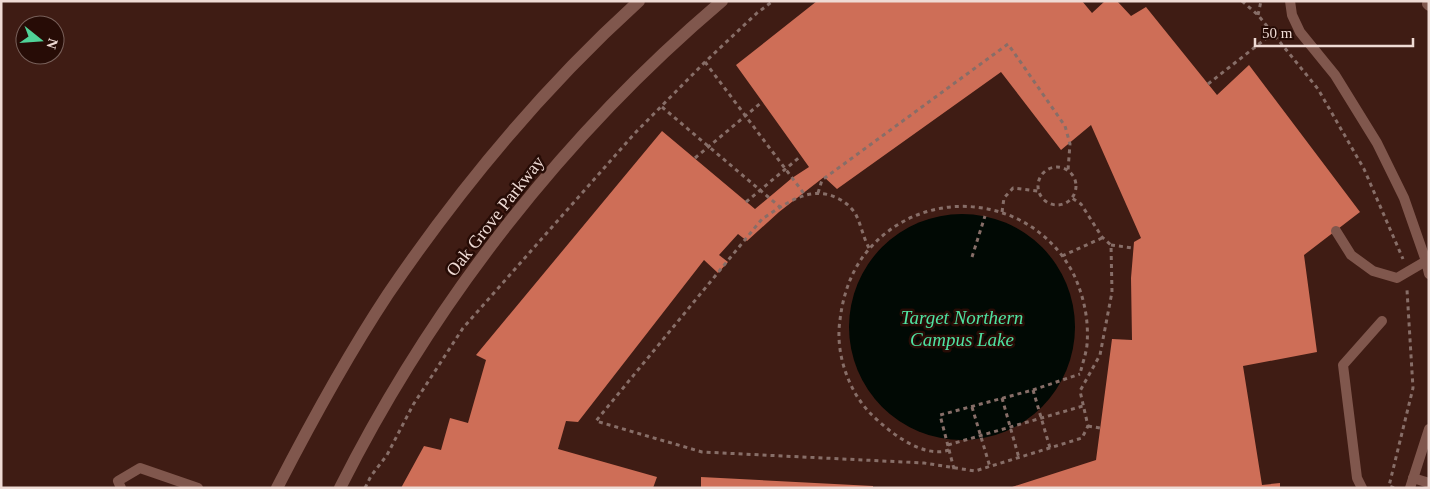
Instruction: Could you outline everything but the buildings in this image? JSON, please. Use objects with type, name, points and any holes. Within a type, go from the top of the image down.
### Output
[{"type":"street","points":[[277,488],[312,421],[355,347],[388,294],[442,220],[501,145],[568,70],[639,1]]},
{"type":"street","name":"Oak Grove Parkway","points":[[340,488],[364,440],[431,331],[485,254],[533,192],[615,102],[676,41],[722,1]]},
{"type":"lane","points":[[1290,1],[1292,15],[1300,32],[1334,75],[1378,142],[1404,198],[1429,274]]},
{"type":"lane","points":[[1336,231],[1351,255],[1373,271],[1397,278],[1426,261]]},
{"type":"lane","points":[[1362,488],[1357,478],[1343,365],[1382,321]]},
{"type":"lane","points":[[1429,429],[1412,483],[1429,482]]},
{"type":"lane","points":[[121,488],[118,481],[140,468],[198,488]]},
{"type":"path","points":[[365,488],[371,476],[387,455],[413,405],[463,328],[635,134],[705,62],[773,1]]},
{"type":"path","points":[[1242,1],[1258,15],[1318,89],[1364,170],[1402,257],[1408,295],[1413,388],[1389,486],[1394,488]]},
{"type":"path","points":[[1258,15],[1261,1]]},
{"type":"path","points":[[1208,84],[1272,32]]},
{"type":"path","points":[[818,193],[822,180],[1008,44],[1065,126],[1070,144],[1068,170]]},
{"type":"path","points":[[705,62],[805,195]]},
{"type":"path","points":[[695,158],[762,102]]},
{"type":"path","points":[[662,107],[780,207]]},
{"type":"path","points":[[746,202],[801,156]]},
{"type":"path","points":[[1060,167],[1068,170],[1075,179],[1076,185],[1076,192],[1072,198],[1068,202],[1056,206],[1044,201],[1038,191],[1039,178],[1048,169],[1060,167]]},
{"type":"path","points":[[1002,212],[1004,198],[1013,188],[1038,191]]},
{"type":"path","points":[[869,248],[862,236],[860,222],[853,210],[844,201],[832,195],[818,193],[805,195],[780,207],[762,219],[596,421],[702,452],[924,463],[975,471],[1082,438],[1088,426],[1080,391],[1100,355],[1112,292],[1111,245]]},
{"type":"path","points":[[1072,198],[1081,204],[1102,237],[1111,245],[1133,248]]},
{"type":"path","points":[[949,450],[940,453],[912,445],[887,430],[866,410],[851,385],[841,358],[838,329],[842,300],[853,273],[869,248],[885,233],[904,221],[924,212],[946,207],[968,206],[990,208],[1002,212],[1021,220],[1039,232],[1067,262],[1080,288],[1087,317],[1087,346],[1080,374]]},
{"type":"path","points":[[972,257],[985,216]]},
{"type":"path","points":[[1062,256],[1102,237]]},
{"type":"path","points":[[954,469],[940,415],[1033,390],[1080,374]]},
{"type":"path","points":[[1080,374],[1086,379]]},
{"type":"path","points":[[1033,390],[1050,448]]},
{"type":"path","points":[[1002,398],[1019,458]]},
{"type":"path","points":[[948,445],[1083,406]]},
{"type":"path","points":[[972,407],[990,467]]},
{"type":"path","points":[[1088,426],[1100,428]]},
{"type":"shaded area","points":[[1,1],[1429,1],[1429,488],[1,488]]},
{"type":"water","name":"Target Northern Campus Lake","points":[[951,214],[973,214],[995,219],[1015,227],[1042,247],[1062,274],[1073,305],[1075,327],[1073,349],[1062,380],[1042,407],[1015,427],[995,435],[973,440],[951,440],[929,435],[909,427],[890,414],[875,399],[862,380],[854,360],[849,338],[849,316],[854,294],[862,274],[875,255],[890,240],[909,227],[929,219]]}]
